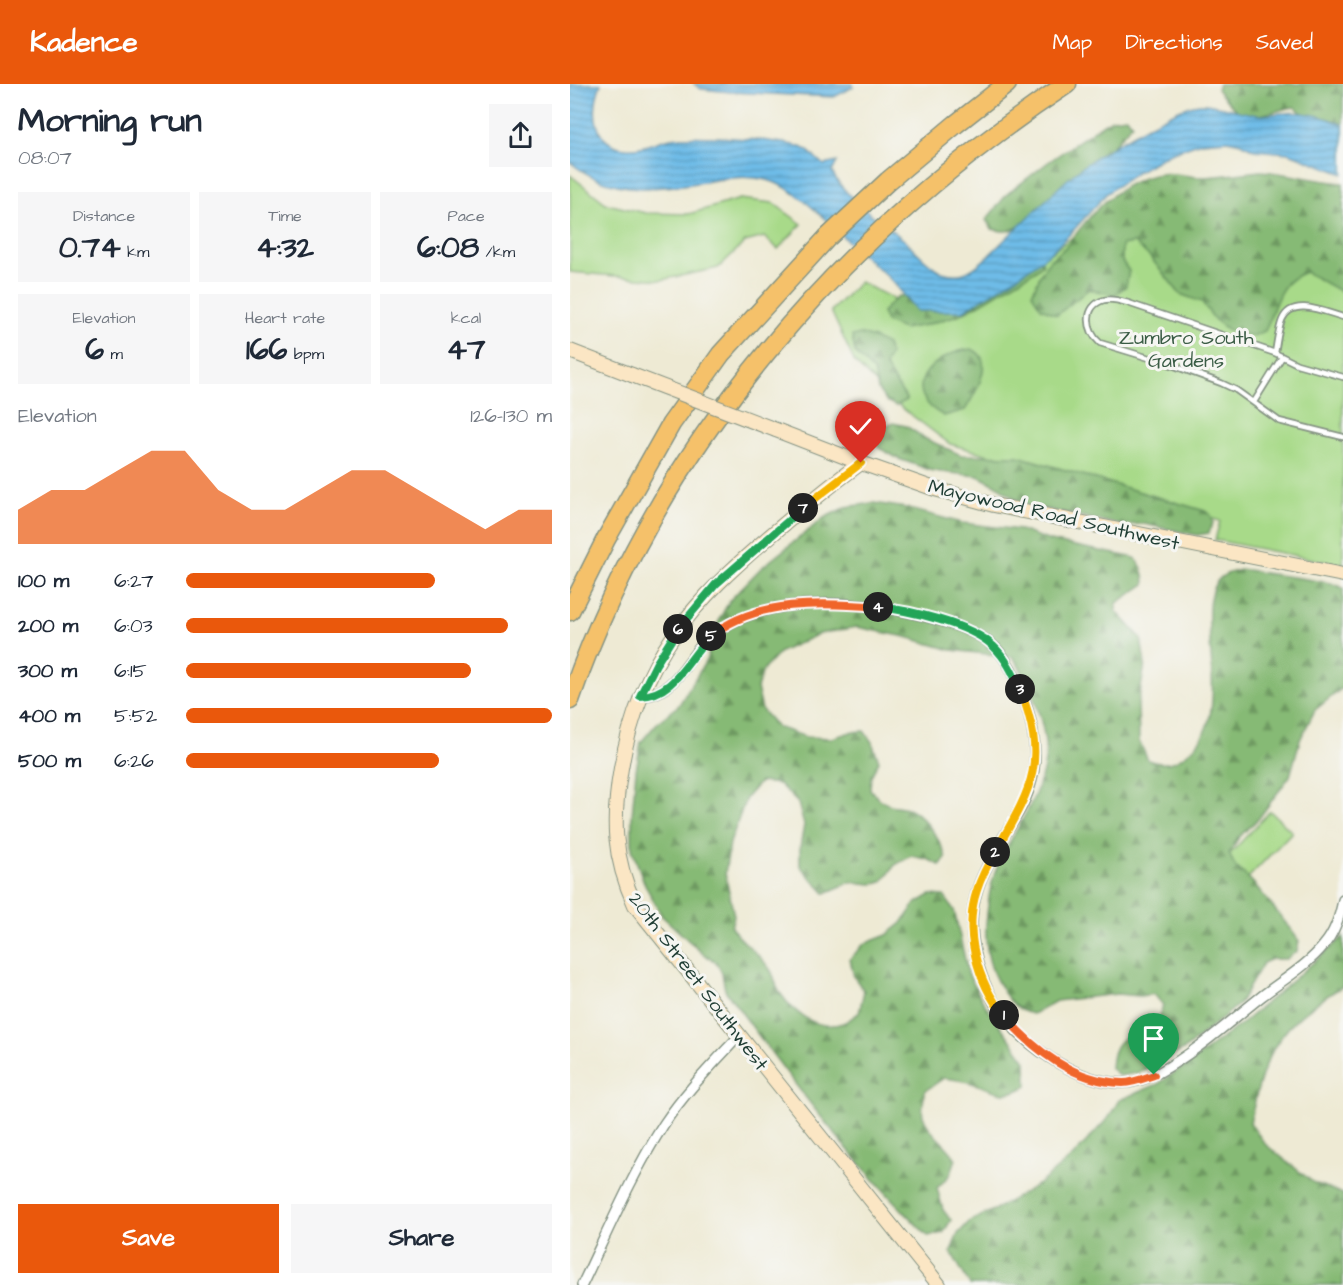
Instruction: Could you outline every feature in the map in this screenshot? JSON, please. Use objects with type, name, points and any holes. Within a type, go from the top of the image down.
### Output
[{"type":"highway","points":[[570,611],[606,539],[671,424],[722,354],[827,238],[888,181],[1007,84]]},
{"type":"highway","points":[[570,700],[601,620],[633,554],[666,494],[700,441],[749,373],[807,304],[863,247],[909,205],[974,150],[1067,84]]},
{"type":"street","name":"Mayowood Road Southwest","points":[[570,351],[861,463],[935,489],[994,505],[1343,575]]},
{"type":"street","name":"20th Street Southwest","points":[[861,463],[833,483],[716,584],[675,632],[640,696],[624,753],[617,788],[615,821],[617,852],[623,879],[635,905],[939,1285]]},
{"type":"street","points":[[640,696],[651,696],[665,689],[694,653],[717,631],[741,618],[799,604],[846,604],[899,609],[949,623],[976,634],[991,644],[1010,667],[1029,715],[1034,745],[1034,765],[1031,785],[1024,802],[986,867],[976,892],[972,921],[974,949],[982,978],[997,1006],[1016,1029],[1038,1049],[1066,1068],[1096,1080],[1125,1083],[1154,1075],[1180,1059],[1303,965],[1324,945],[1336,926],[1343,900]]},
{"type":"street","points":[[582,1285],[644,1158],[664,1124],[711,1066],[739,1036]]},
{"type":"lane","points":[[1343,377],[1297,364],[1275,353],[1128,303],[1105,300],[1097,303],[1092,309],[1088,324],[1092,337],[1100,343],[1221,383],[1254,402],[1279,421],[1343,437]]},
{"type":"lane","points":[[1275,353],[1282,321],[1286,313],[1293,308],[1302,306],[1343,317]]},
{"type":"lane","points":[[1254,402],[1282,357]]},
{"type":"green space","points":[[1219,84],[1343,84],[1343,133],[1314,121],[1294,107],[1259,116],[1244,115],[1236,110],[1217,89]]},
{"type":"green space","points":[[1126,117],[1132,124],[1091,168],[1053,203],[1018,227],[1005,231],[992,229],[986,220],[1007,194],[1102,125],[1112,119]]},
{"type":"green space","points":[[1260,171],[1343,183],[1343,293],[1306,272],[1296,276],[1283,288],[1265,331],[1253,336],[1228,330],[1214,319],[1202,302],[1180,294],[1150,257],[1134,243],[1122,245],[1122,261],[1129,271],[1126,286],[1114,295],[1089,289],[1057,315],[1041,308],[1032,294],[1049,261],[1067,246],[1097,209],[1131,183],[1165,173],[1205,177]]},
{"type":"green space","points":[[570,175],[607,204],[646,213],[689,214],[740,199],[773,203],[802,224],[778,249],[764,237],[745,242],[718,268],[661,280],[570,272]]},
{"type":"green space","name":"Zumbro South Gardens","points":[[1343,196],[1343,565],[1215,540],[1220,521],[950,444],[902,408],[855,363],[831,311],[860,282],[917,311],[1010,282],[1106,213]]},
{"type":"green space","points":[[1039,256],[1043,264],[1035,271],[958,315],[903,329],[886,322],[882,312],[898,296],[917,297]]},
{"type":"green space","points":[[860,334],[887,345],[890,354],[885,365],[907,400],[896,406],[886,401],[878,390],[874,372],[855,353],[852,336]]},
{"type":"green space","points":[[972,349],[983,361],[979,383],[965,410],[944,416],[930,406],[922,395],[921,384],[925,374],[945,357]]},
{"type":"green space","points":[[893,423],[906,426],[926,439],[961,455],[1018,456],[1205,511],[1211,515],[1213,523],[1209,533],[1197,535],[1144,524],[1122,525],[1022,504],[996,485],[978,476],[933,471],[899,459],[879,448],[874,441],[882,429]]},
{"type":"green space","points":[[874,503],[906,508],[962,523],[1020,530],[1050,541],[1135,558],[1143,570],[1145,584],[1117,603],[1116,611],[1141,638],[1145,665],[1138,704],[1139,741],[1148,760],[1160,763],[1170,763],[1184,756],[1204,733],[1211,710],[1213,684],[1209,608],[1213,589],[1223,576],[1246,570],[1331,583],[1343,588],[1343,689],[1315,710],[1300,740],[1290,776],[1259,818],[1239,837],[1229,853],[1238,868],[1251,880],[1299,941],[1297,951],[1286,959],[1272,959],[1263,963],[1239,1004],[1185,1049],[1137,1073],[1119,1076],[1111,1068],[1117,1044],[1130,1035],[1152,1026],[1159,1018],[1163,1005],[1154,994],[1140,996],[1117,994],[1056,1001],[1033,1014],[1017,1008],[1009,1000],[990,964],[986,924],[992,883],[1002,857],[1037,790],[1045,761],[1044,735],[1037,707],[1026,679],[1013,657],[951,650],[906,637],[857,627],[819,634],[780,652],[763,670],[757,688],[762,710],[777,727],[806,737],[832,738],[851,732],[864,731],[872,742],[879,761],[871,776],[870,789],[884,803],[909,808],[922,818],[937,837],[946,858],[940,865],[927,859],[911,856],[895,865],[882,882],[872,884],[851,882],[825,893],[800,866],[804,825],[798,803],[779,784],[760,782],[746,798],[730,843],[725,873],[734,916],[731,927],[769,968],[778,990],[799,1014],[815,1023],[833,1025],[845,1022],[859,1013],[864,991],[854,977],[850,959],[864,944],[887,935],[902,923],[915,904],[930,895],[944,896],[954,910],[968,973],[983,1002],[1026,1061],[1027,1086],[1010,1093],[997,1092],[968,1082],[944,1078],[925,1091],[923,1116],[934,1134],[956,1159],[950,1175],[937,1188],[943,1210],[951,1220],[943,1233],[928,1236],[873,1178],[797,1086],[725,990],[722,973],[716,962],[703,954],[662,916],[645,885],[632,849],[632,816],[641,742],[658,722],[679,705],[706,661],[720,618],[730,600],[760,569],[824,518],[846,507]]},
{"type":"green space","points":[[1270,811],[1292,832],[1248,878],[1226,858]]},
{"type":"green space","points":[[1343,937],[1343,986],[1303,1014],[1278,1042],[1262,1076],[1250,1123],[1265,1144],[1314,1183],[1343,1194],[1343,1285],[970,1285],[951,1252],[957,1235],[970,1221],[1039,1184],[1074,1155],[1109,1117],[1119,1100],[1158,1084],[1197,1057],[1245,1021]]},
{"type":"water","points":[[570,84],[601,84],[596,104],[597,124],[606,140],[615,145],[637,148],[671,138],[737,138],[792,145],[806,149],[824,165],[837,162],[832,172],[854,200],[931,265],[950,274],[964,273],[977,266],[1082,167],[1118,143],[1189,106],[1208,104],[1259,115],[1300,113],[1337,122],[1343,125],[1343,174],[1289,153],[1254,150],[1241,143],[1227,140],[1201,142],[1170,153],[1107,193],[1048,255],[963,311],[917,311],[891,280],[824,218],[790,190],[778,184],[759,178],[738,178],[636,188],[602,181],[586,173],[570,162]]},
{"type":"water","points":[[694,84],[853,84],[853,87],[834,97],[731,92],[701,89]]},
{"type":"route","points":[[861,463],[833,483],[738,563],[695,606],[675,632],[640,696],[651,696],[665,689],[694,653],[717,631],[741,618],[799,604],[846,604],[899,609],[949,623],[976,634],[991,644],[1010,667],[1021,691],[1029,715],[1034,745],[1034,765],[1031,785],[1024,802],[986,867],[976,892],[972,921],[974,949],[982,978],[997,1006],[1016,1029],[1038,1049],[1066,1068],[1096,1080],[1125,1083],[1154,1075]]}]
